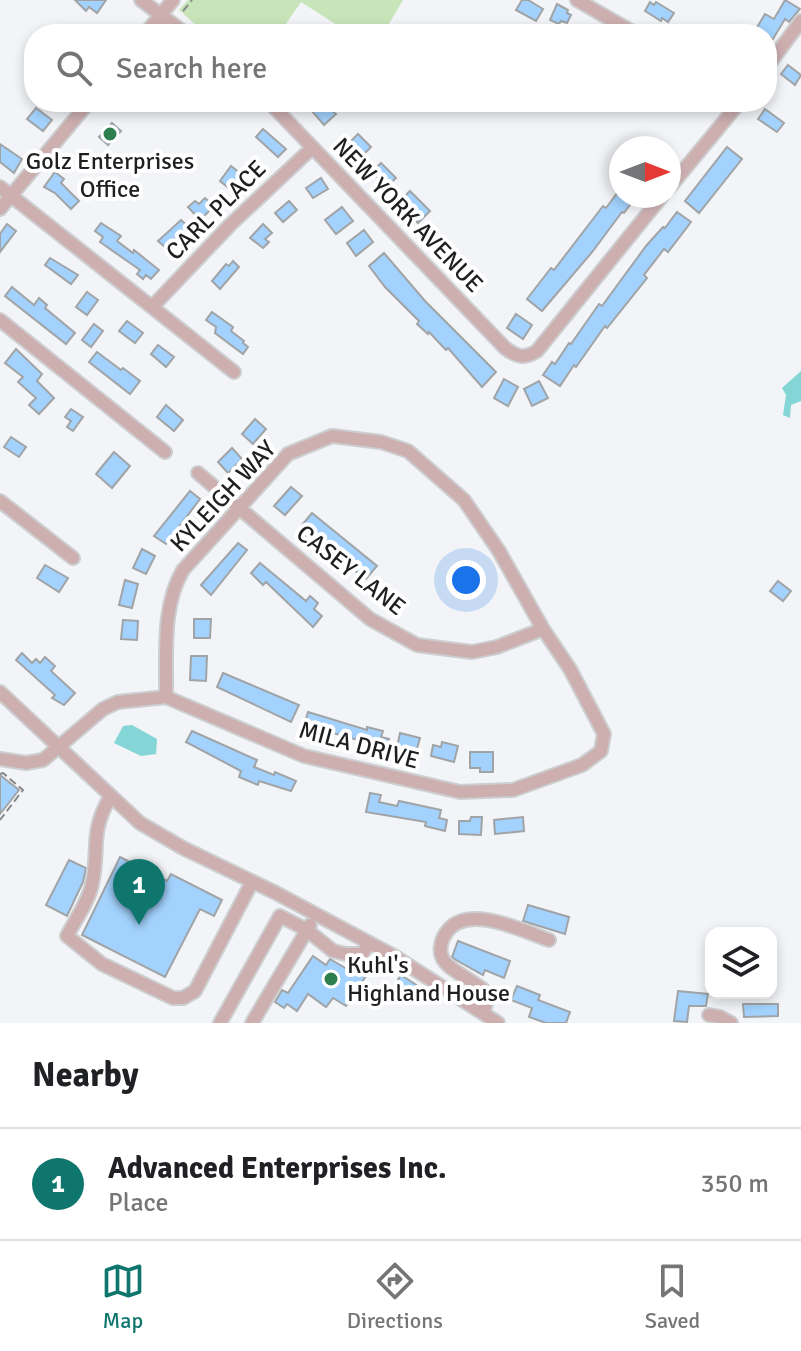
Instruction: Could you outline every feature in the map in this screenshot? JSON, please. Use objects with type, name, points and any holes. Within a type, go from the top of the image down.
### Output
[{"type":"street","points":[[141,0],[172,24]]},
{"type":"street","points":[[153,24],[173,0]]},
{"type":"street","points":[[577,0],[619,24]]},
{"type":"street","points":[[777,53],[801,21]]},
{"type":"street","points":[[0,209],[81,112]]},
{"type":"street","name":"NEW YORK AVENUE","points":[[278,112],[517,357],[528,357],[537,351],[652,208]]},
{"type":"street","points":[[681,173],[732,112]]},
{"type":"street","name":"CARL PLACE","points":[[153,306],[230,225],[312,148]]},
{"type":"street","points":[[0,187],[234,372]]},
{"type":"street","points":[[0,320],[165,452]]},
{"type":"street","name":"KYLEIGH WAY","points":[[166,697],[169,614],[176,582],[183,570],[288,454],[332,436],[351,436],[408,451],[464,500],[499,551],[543,629],[570,669],[604,734]]},
{"type":"street","name":"CASEY LANE","points":[[198,473],[370,619],[417,645],[472,652],[497,647],[543,629]]},
{"type":"street","points":[[0,501],[73,558]]},
{"type":"street","points":[[0,692],[140,823],[426,975],[488,1019]]},
{"type":"street","name":"MILA DRIVE","points":[[0,759],[33,763],[50,756],[87,720],[118,702],[166,697],[304,756],[460,792],[513,790],[565,772],[582,765],[601,751],[604,734]]},
{"type":"street","points":[[110,797],[95,832],[92,887],[67,936],[102,964],[173,998],[183,998],[195,991],[252,882]]},
{"type":"street","points":[[252,1023],[316,915]]},
{"type":"street","points":[[220,1023],[280,916],[307,930],[333,951],[362,954],[369,943]]},
{"type":"street","points":[[488,1019],[489,995],[480,984],[457,972],[442,957],[442,940],[447,930],[457,923],[486,919],[549,940]]},
{"type":"street","points":[[709,1015],[731,1023]]},
{"type":"path","points":[[183,11],[192,0]]},
{"type":"path","points":[[0,774],[3,773],[23,790],[0,820]]},
{"type":"green space","points":[[188,0],[403,0],[389,24],[335,24],[301,2],[286,24],[195,24],[179,10]]},
{"type":"water","points":[[801,371],[801,401],[791,405],[790,418],[783,415],[786,395],[782,388]]},
{"type":"water","points":[[132,725],[157,739],[156,754],[141,756],[114,743],[123,726]]},
{"type":"building","points":[[75,0],[106,0],[97,13],[89,7],[86,11]]},
{"type":"building","points":[[522,0],[543,9],[536,21],[516,10]]},
{"type":"building","points":[[785,0],[800,9],[789,22],[785,19],[777,32],[777,24],[759,24],[765,14],[774,19]]},
{"type":"building","points":[[650,2],[654,5],[656,2],[674,13],[668,22],[645,11]]},
{"type":"building","points":[[557,4],[571,15],[567,23],[550,20]]},
{"type":"building","points":[[788,65],[801,75],[795,85],[781,74]]},
{"type":"building","points":[[33,112],[41,112],[52,120],[43,131],[27,119]]},
{"type":"building","points":[[313,112],[336,114],[324,125]]},
{"type":"building","points":[[763,112],[769,112],[784,123],[777,132],[758,119]]},
{"type":"building","name":"Golz Enterprises Office","points":[[112,123],[121,131],[108,145],[99,137]]},
{"type":"building","points":[[263,129],[286,149],[278,157],[256,137]]},
{"type":"building","points":[[358,134],[371,147],[360,158],[347,145]]},
{"type":"building","points":[[0,144],[22,159],[14,173],[0,162]]},
{"type":"building","points":[[727,147],[742,159],[699,213],[685,201]]},
{"type":"building","points":[[381,163],[396,178],[386,187],[372,172]]},
{"type":"building","points":[[231,166],[241,174],[230,189],[220,181]]},
{"type":"building","points":[[55,172],[64,179],[61,183],[79,201],[71,209],[44,187]]},
{"type":"building","points":[[321,178],[328,189],[313,198],[306,188]]},
{"type":"building","points":[[410,191],[430,211],[418,223],[398,203]]},
{"type":"building","points":[[205,198],[214,206],[200,220],[188,207],[195,201],[199,204]]},
{"type":"building","points":[[289,201],[297,210],[283,222],[275,213]]},
{"type":"building","points":[[609,204],[609,208],[628,208],[542,311],[527,299],[551,268],[554,270],[603,206],[606,208]]},
{"type":"building","points":[[342,207],[353,221],[336,234],[325,220]]},
{"type":"building","points":[[677,212],[691,222],[668,252],[664,249],[644,275],[647,278],[607,328],[605,326],[576,367],[574,365],[560,386],[543,375],[571,344],[599,304],[602,306],[646,246]]},
{"type":"building","points":[[181,220],[191,229],[179,242],[175,238],[166,248],[158,241]]},
{"type":"building","points":[[101,223],[121,236],[117,241],[159,270],[151,279],[146,275],[143,279],[137,274],[140,270],[100,242],[103,237],[95,231]]},
{"type":"building","points":[[7,224],[16,231],[0,252],[0,234]]},
{"type":"building","points":[[263,224],[272,233],[265,239],[269,242],[263,248],[250,238]]},
{"type":"building","points":[[364,230],[373,242],[356,256],[347,243]]},
{"type":"building","points":[[384,253],[425,301],[496,372],[482,387],[448,348],[446,350],[417,324],[419,321],[369,266]]},
{"type":"building","points":[[50,258],[78,275],[71,284],[45,265]]},
{"type":"building","points":[[233,261],[239,267],[220,289],[212,281],[226,264],[229,266]]},
{"type":"building","points":[[12,287],[34,305],[39,298],[47,305],[45,308],[75,333],[66,344],[5,296]]},
{"type":"building","points":[[87,292],[98,300],[87,315],[76,307]]},
{"type":"building","points":[[212,312],[233,327],[231,331],[244,341],[248,347],[243,354],[215,333],[216,327],[206,320]]},
{"type":"building","points":[[516,314],[532,325],[523,339],[507,328]]},
{"type":"building","points":[[127,321],[143,333],[135,343],[119,331]]},
{"type":"building","points":[[94,324],[103,331],[91,347],[82,340]]},
{"type":"building","points":[[158,345],[174,357],[166,367],[151,354]]},
{"type":"building","points":[[16,349],[42,374],[37,381],[54,398],[39,414],[29,405],[36,398],[18,382],[23,377],[5,363]]},
{"type":"building","points":[[97,352],[140,381],[130,394],[89,362]]},
{"type":"building","points":[[504,379],[518,387],[508,406],[494,398]]},
{"type":"building","points":[[539,381],[548,398],[532,406],[524,389]]},
{"type":"building","points":[[166,405],[183,420],[174,431],[157,417]]},
{"type":"building","points":[[71,409],[83,417],[73,431],[67,427],[71,421],[65,417]]},
{"type":"building","points":[[255,419],[266,429],[253,444],[242,434]]},
{"type":"building","points":[[11,437],[26,447],[19,457],[4,447]]},
{"type":"building","points":[[232,448],[242,459],[228,473],[218,462]]},
{"type":"building","points":[[114,452],[130,466],[112,488],[96,474]]},
{"type":"building","points":[[291,487],[302,496],[285,515],[274,506]]},
{"type":"building","points":[[190,491],[200,499],[166,544],[154,536]]},
{"type":"building","points":[[312,513],[377,566],[366,579],[332,554],[335,550],[320,538],[315,543],[305,535],[308,531],[302,525]]},
{"type":"building","points":[[238,543],[247,550],[211,595],[201,585]]},
{"type":"building","points":[[142,549],[155,556],[146,574],[133,568]]},
{"type":"building","points":[[260,563],[306,601],[310,596],[318,603],[314,609],[322,616],[313,627],[266,582],[263,585],[251,573]]},
{"type":"building","points":[[45,565],[68,578],[59,592],[37,578]]},
{"type":"building","points":[[125,580],[138,584],[132,608],[119,605]]},
{"type":"building","points":[[778,581],[791,591],[783,601],[770,591]]},
{"type":"building","points":[[194,619],[211,619],[210,638],[194,638]]},
{"type":"building","points":[[123,620],[138,621],[137,640],[121,639]]},
{"type":"building","points":[[22,653],[32,663],[36,659],[40,663],[45,657],[55,666],[51,671],[75,693],[64,705],[52,698],[55,695],[16,660]]},
{"type":"building","points":[[191,656],[207,656],[206,681],[190,680]]},
{"type":"building","points":[[223,673],[299,705],[291,722],[217,687]]},
{"type":"building","points":[[308,712],[367,730],[367,727],[383,731],[381,737],[389,739],[387,748],[304,725]]},
{"type":"building","points":[[192,731],[257,760],[254,767],[296,781],[291,791],[259,781],[258,785],[239,777],[241,771],[186,742]]},
{"type":"building","points":[[400,733],[420,738],[416,752],[397,747]]},
{"type":"building","points":[[442,742],[458,746],[454,762],[431,756],[433,745],[441,747]]},
{"type":"building","points":[[470,752],[493,752],[493,772],[470,768]]},
{"type":"building","points":[[0,775],[19,790],[0,814]]},
{"type":"building","points":[[370,793],[381,795],[379,802],[397,806],[399,801],[441,810],[439,818],[447,820],[445,831],[425,826],[426,822],[366,812]]},
{"type":"building","points":[[471,817],[482,817],[481,835],[459,834],[459,821],[470,821]]},
{"type":"building","points":[[523,817],[524,831],[495,834],[494,820]]},
{"type":"building","points":[[120,857],[167,881],[171,874],[222,900],[214,916],[200,909],[165,977],[82,935]]},
{"type":"building","points":[[69,860],[86,868],[67,916],[46,905]]},
{"type":"building","points":[[528,905],[569,917],[565,934],[523,921]]},
{"type":"building","points":[[458,941],[510,961],[504,978],[485,970],[483,975],[452,957]]},
{"type":"building","name":"Kuhl's Highland House","points":[[313,956],[326,965],[330,959],[347,969],[351,963],[368,960],[374,964],[346,1006],[333,998],[326,1007],[308,994],[297,1011],[287,1004],[284,1008],[275,1002],[282,990],[288,993]]},
{"type":"building","points":[[401,975],[421,988],[412,1003],[402,996],[399,1001],[389,994]]},
{"type":"building","points":[[517,986],[540,995],[538,1000],[570,1012],[566,1023],[546,1023],[529,1017],[532,1008],[511,1000]]},
{"type":"building","points":[[678,991],[705,994],[706,1006],[689,1006],[687,1022],[674,1021]]},
{"type":"building","points":[[743,1004],[778,1004],[778,1016],[744,1017]]},
{"type":"place","name":"Golz Enterprises Office","points":[[110,134]]},
{"type":"place","name":"Advanced Enterprises Inc.","points":[[139,925]]},
{"type":"place","name":"Kuhl's Highland House","points":[[331,979]]}]
